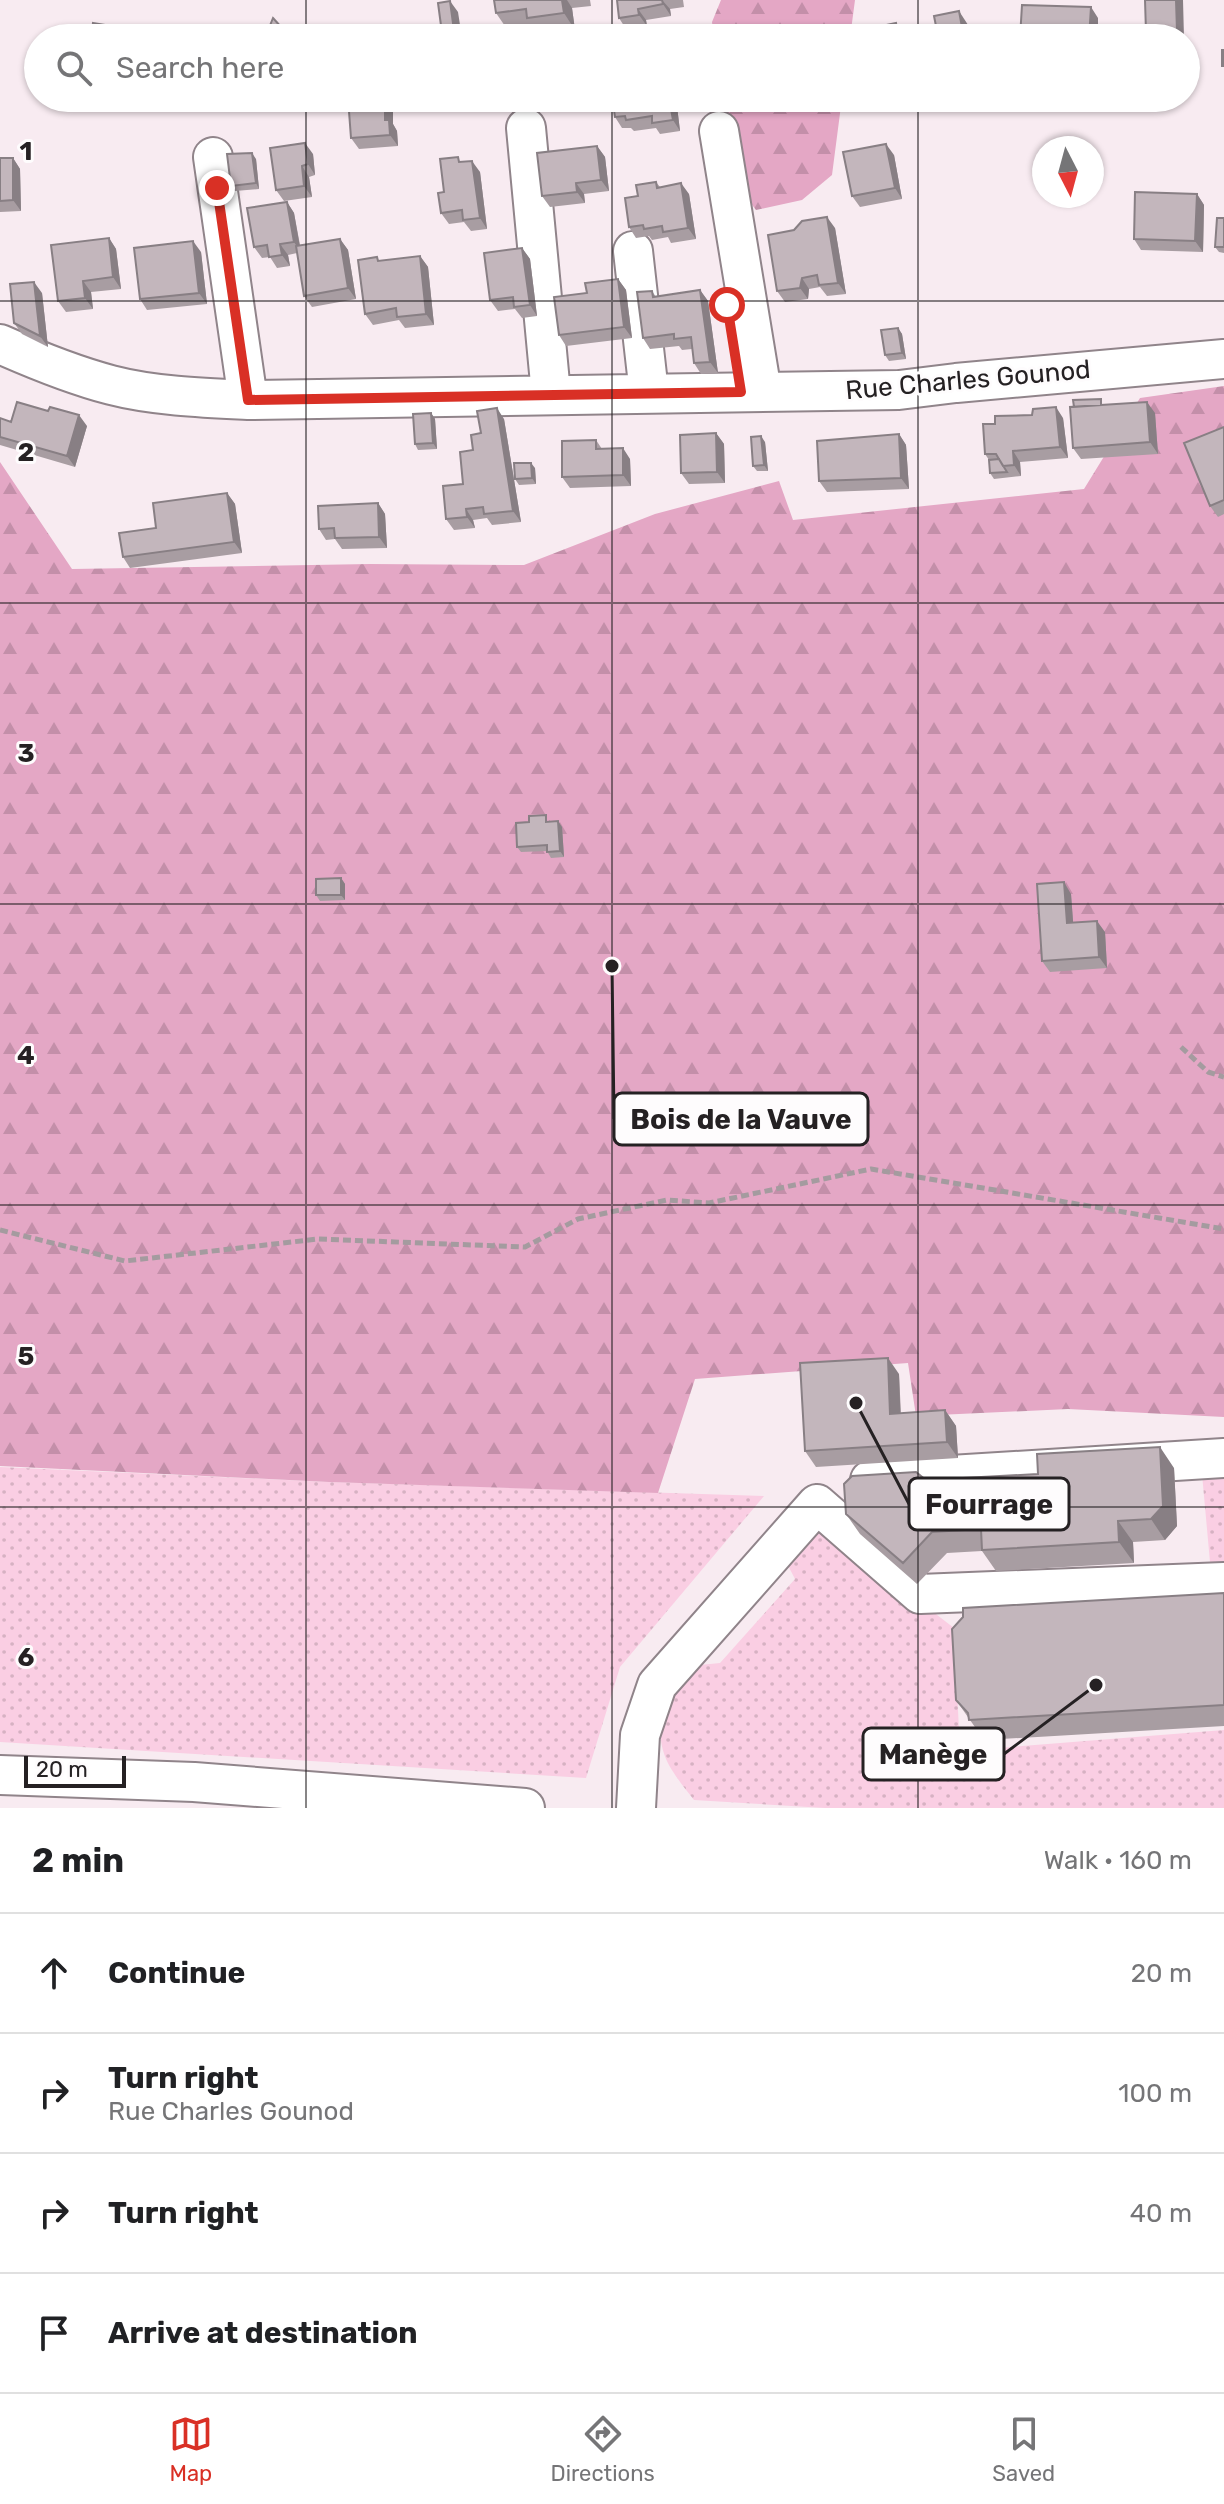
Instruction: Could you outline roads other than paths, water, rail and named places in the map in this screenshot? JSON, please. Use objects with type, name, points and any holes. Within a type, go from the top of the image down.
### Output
[{"type":"street","points":[[526,128],[551,394]]},
{"type":"street","points":[[709,131],[751,392]]},
{"type":"street","points":[[213,157],[248,400]]},
{"type":"street","points":[[633,251],[649,393]]},
{"type":"street","name":"Rue Charles Gounod","points":[[0,344],[39,362],[114,386],[202,398],[248,400],[899,390],[1224,359]]},
{"type":"street","points":[[636,1808],[640,1735],[657,1685],[817,1504],[868,1480],[1224,1458]]},
{"type":"street","points":[[817,1504],[920,1594],[1224,1582]]},
{"type":"street","points":[[0,1775],[194,1782],[435,1805],[525,1808]]},
{"type":"place","name":"Bois de la Vauve","points":[[612,966]]},
{"type":"place","name":"Fourrage","points":[[856,1403]]},
{"type":"place","name":"Manège","points":[[1096,1685]]}]
